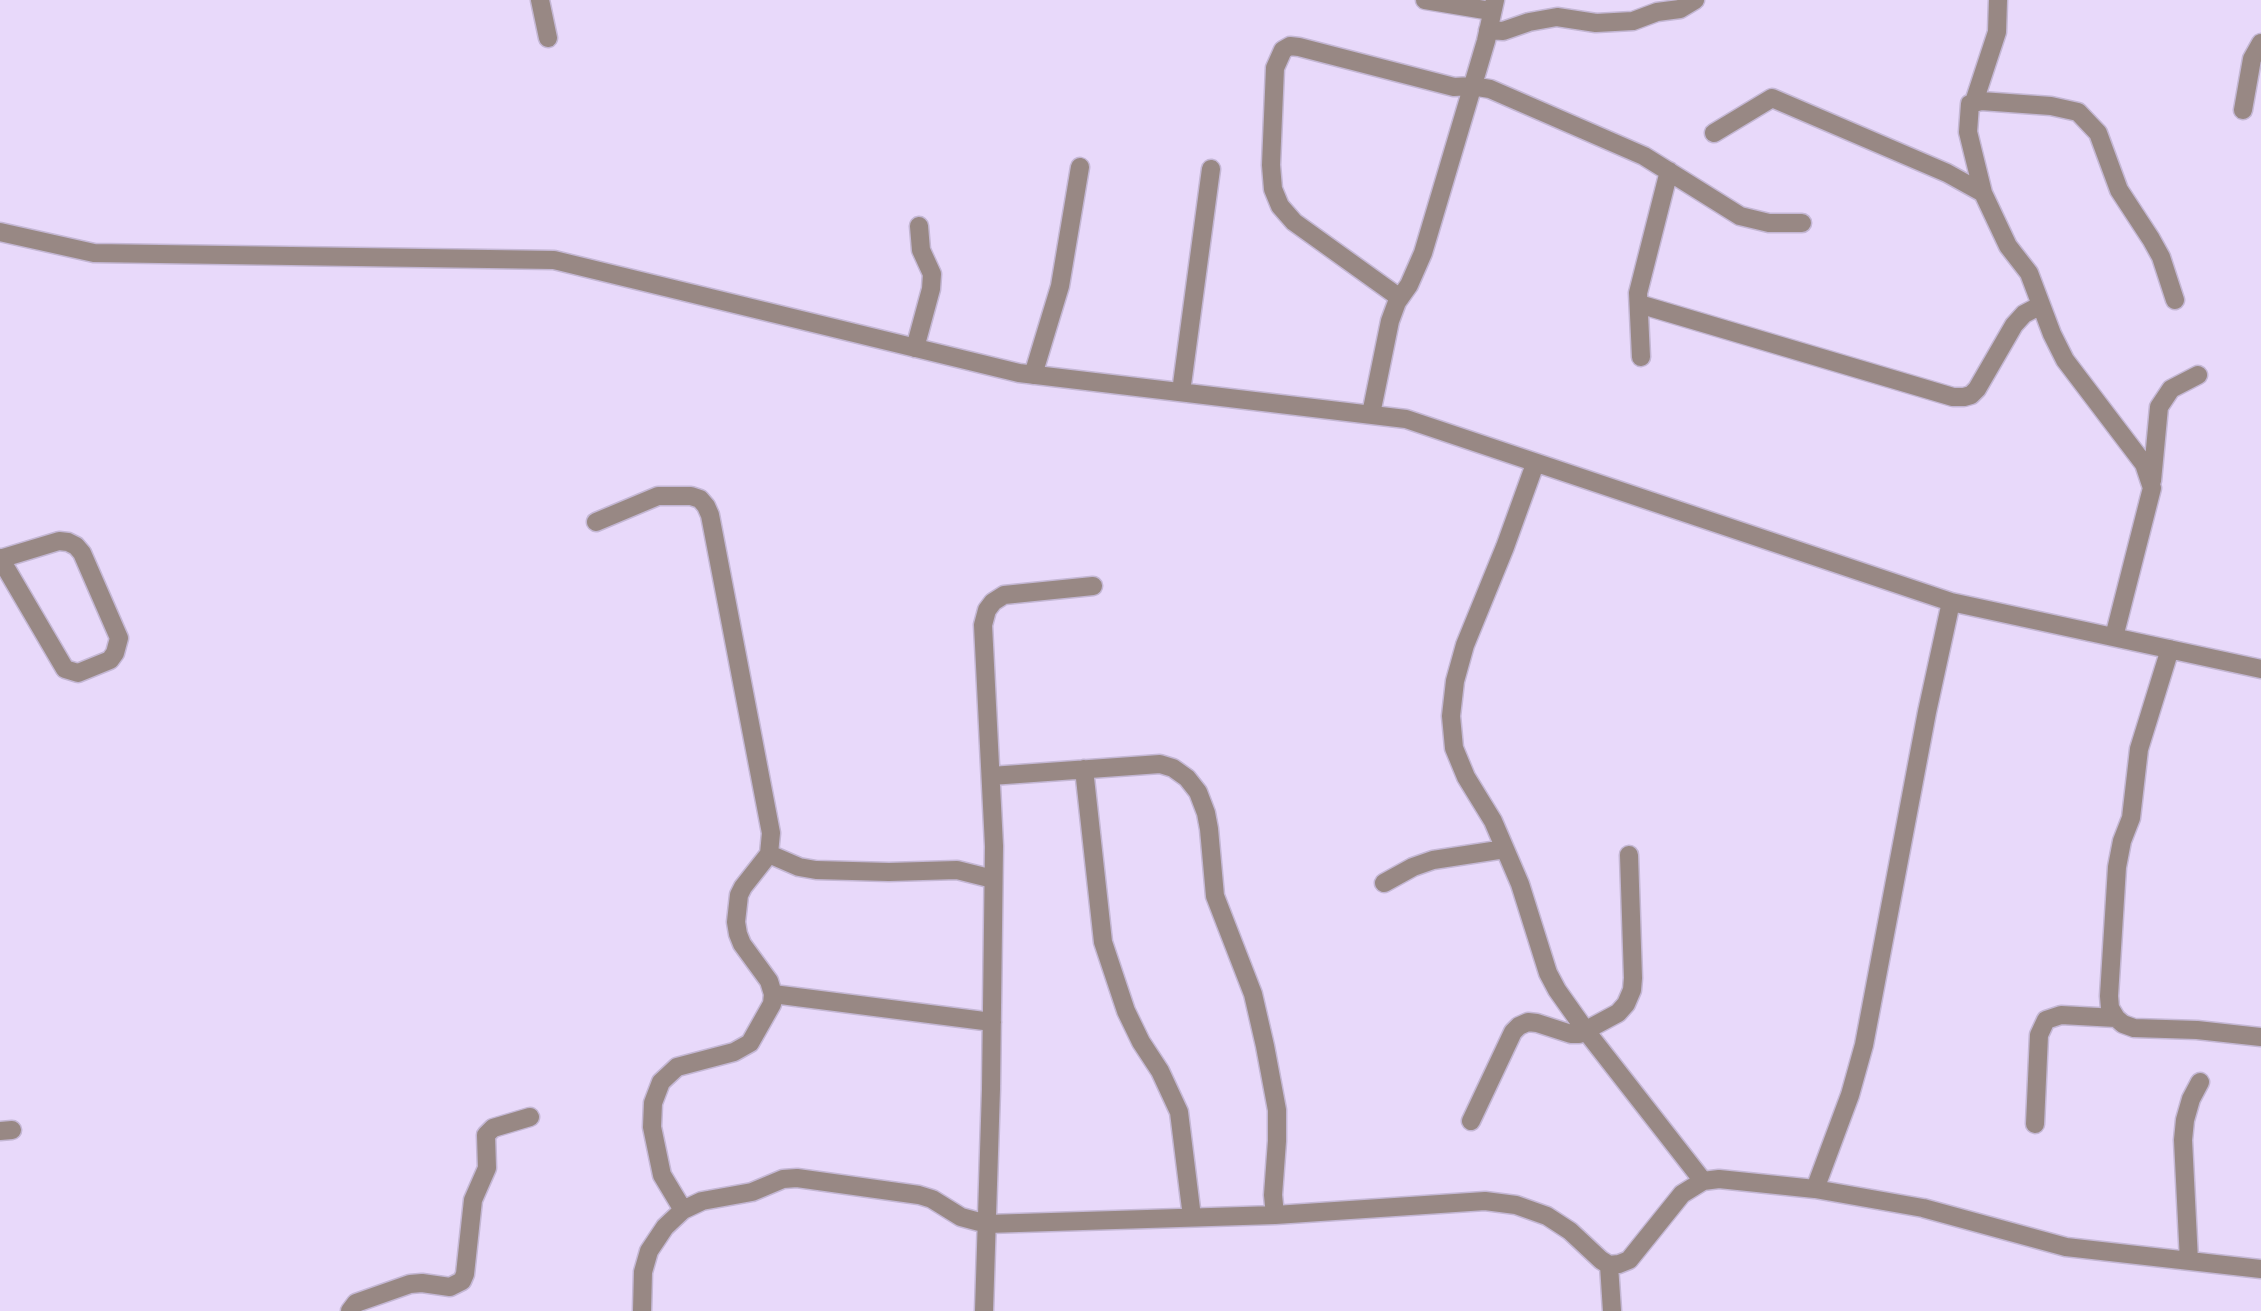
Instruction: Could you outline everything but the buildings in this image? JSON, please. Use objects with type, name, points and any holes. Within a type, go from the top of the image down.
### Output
[{"type":"street","points":[[540,0],[548,38]]},
{"type":"street","points":[[1371,414],[1390,321],[1423,253],[1493,5],[1425,0]]},
{"type":"street","points":[[1488,30],[1503,31],[1529,22],[1557,17],[1596,23],[1633,21],[1657,12],[1680,9],[1695,0]]},
{"type":"street","points":[[1998,0],[1997,32],[1975,102],[1968,108],[1968,132],[1983,193],[2008,246],[2029,273],[2065,360],[2144,464],[2152,488]]},
{"type":"street","points":[[2243,110],[2252,59],[2261,43]]},
{"type":"street","points":[[1400,298],[1294,222],[1280,206],[1273,189],[1271,165],[1275,68],[1283,50],[1299,47],[1454,87],[1490,89],[1644,156],[1740,216],[1769,223],[1802,223]]},
{"type":"street","points":[[1714,133],[1772,98],[1947,173],[1983,193]]},
{"type":"street","points":[[1975,102],[2066,108],[2078,112],[2088,121],[2098,133],[2119,190],[2161,257],[2175,300]]},
{"type":"street","points":[[1033,375],[1060,286],[1080,167]]},
{"type":"street","points":[[1181,392],[1211,169]]},
{"type":"street","points":[[1641,356],[1639,304],[1643,272],[1669,171]]},
{"type":"street","points":[[915,348],[931,289],[932,274],[921,250],[919,226]]},
{"type":"street","points":[[0,232],[94,253],[554,260],[1033,375],[1406,419],[1951,602],[2261,669]]},
{"type":"street","points":[[1639,304],[1953,397],[1971,395],[1977,389],[2014,325],[2024,314],[2041,305]]},
{"type":"street","points":[[2114,637],[2152,488],[2159,407],[2171,389],[2198,375]]},
{"type":"street","points":[[1535,464],[1465,645],[1455,681],[1451,716],[1454,748],[1466,777],[1493,821],[1520,884],[1548,973],[1567,1006],[1703,1181]]},
{"type":"street","points":[[596,522],[658,496],[691,496],[700,499],[706,506],[710,515],[771,833],[769,855],[743,887],[737,904],[736,922],[742,944],[769,981],[773,995],[772,1004],[750,1043],[744,1048],[677,1067],[661,1082],[653,1103],[652,1127],[662,1175],[683,1210]]},
{"type":"street","points":[[59,541],[76,546],[82,553],[119,638],[110,660],[78,673],[65,669],[0,558],[59,541]]},
{"type":"street","points":[[984,1311],[993,879],[983,625],[987,610],[1004,595],[1093,586]]},
{"type":"street","points":[[1815,1189],[1850,1095],[1864,1045],[1924,725],[1951,602]]},
{"type":"street","points":[[2170,649],[2139,749],[2131,818],[2122,841],[2117,867],[2110,1008],[2123,1024],[2134,1028],[2197,1030],[2261,1037]]},
{"type":"street","points":[[991,776],[1160,764],[1173,768],[1187,778],[1198,792],[1209,829],[1214,896],[1253,994],[1268,1059],[1277,1110],[1273,1186],[1275,1214]]},
{"type":"street","points":[[1084,769],[1103,942],[1126,1011],[1179,1112],[1192,1217]]},
{"type":"street","points":[[1384,883],[1413,867],[1433,860],[1505,849]]},
{"type":"street","points":[[769,855],[799,867],[816,870],[957,870],[993,879]]},
{"type":"street","points":[[1471,1121],[1518,1026],[1528,1022],[1571,1034],[1586,1031],[1618,1013],[1626,1004],[1632,990],[1629,855]]},
{"type":"street","points":[[773,995],[992,1022]]},
{"type":"street","points":[[2035,1124],[2039,1035],[2046,1020],[2061,1015],[2116,1018]]},
{"type":"street","points":[[2189,1261],[2183,1140],[2185,1119],[2200,1082]]},
{"type":"street","points":[[351,1311],[356,1303],[410,1284],[450,1287],[462,1282],[473,1199],[487,1168],[486,1135],[494,1128],[530,1117]]},
{"type":"street","points":[[642,1311],[643,1272],[649,1251],[665,1227],[683,1210],[702,1201],[752,1192],[783,1179],[797,1178],[919,1195],[932,1199],[961,1217],[987,1224],[1275,1214],[1485,1201],[1516,1205],[1547,1216],[1570,1231],[1609,1265],[1629,1259],[1682,1194],[1703,1181],[1719,1179],[1815,1189],[1923,1208],[2066,1247],[2261,1269]]},
{"type":"street","points":[[1609,1265],[1612,1311]]}]
